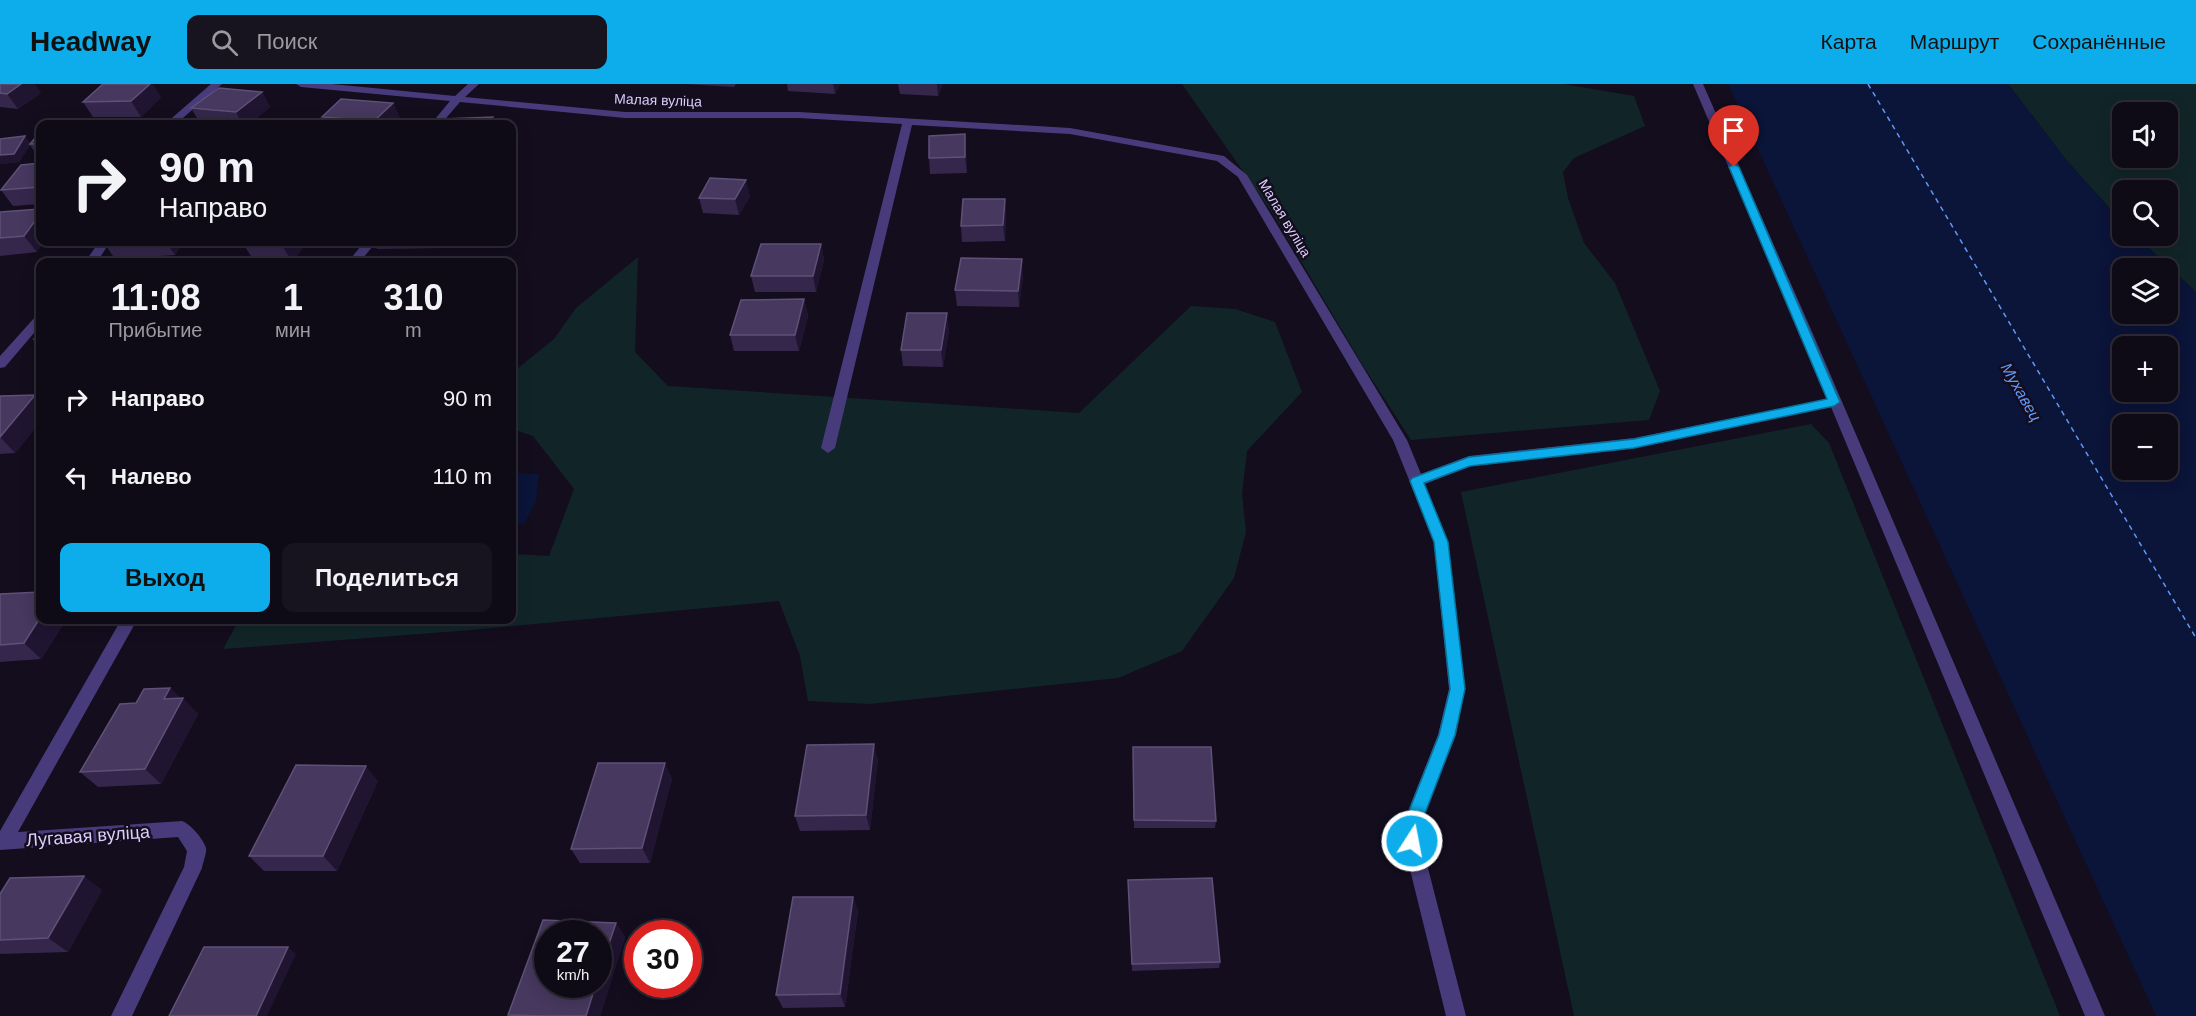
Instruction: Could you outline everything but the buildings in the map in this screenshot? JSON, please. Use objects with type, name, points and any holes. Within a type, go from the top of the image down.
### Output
[{"type":"street","points":[[175,120],[217,84]]},
{"type":"street","name":"Малая вуліца","points":[[301,84],[625,115],[799,115],[1070,131],[1220,158],[1242,175],[1400,440],[1441,542],[1457,689],[1447,735],[1415,816],[1412,841],[1456,1016]]},
{"type":"street","points":[[439,120],[457,99],[474,84]]},
{"type":"street","points":[[1698,84],[1807,334],[2095,1016]]},
{"type":"street","points":[[828,448],[908,122]]},
{"type":"street","points":[[357,258],[367,246]]},
{"type":"street","points":[[0,364],[36,324]]},
{"type":"street","points":[[1417,481],[1469,461],[1634,443],[1834,402]]},
{"type":"street","name":"Лугавая вуліца","points":[[2,842],[127,624]]},
{"type":"street","name":"Лугавая вуліца","points":[[2,842],[182,829],[197,849],[193,868],[120,1016]]},
{"type":"green space","points":[[1182,84],[1563,84],[1634,96],[1645,126],[1574,158],[1563,172],[1568,198],[1584,243],[1615,283],[1660,391],[1649,420],[1411,440],[1362,364],[1273,214]]},
{"type":"green space","points":[[2008,84],[2196,84],[2196,292],[2178,275],[2178,258],[2160,258],[2147,246],[2178,246],[2178,180],[2112,180],[2112,211],[2067,161]]},
{"type":"green space","points":[[638,257],[635,352],[668,386],[1079,413],[1191,306],[1235,309],[1275,322],[1302,392],[1247,451],[1242,494],[1246,532],[1234,578],[1182,651],[1118,678],[869,704],[808,701],[800,656],[779,601],[471,630],[223,649],[237,624],[516,624],[516,554],[549,556],[574,489],[533,436],[516,430],[516,370],[554,339],[576,308]]},
{"type":"green space","points":[[1811,424],[1829,443],[2060,1016],[1574,1016],[1461,492]]},
{"type":"water","name":"Мухавец","points":[[1728,84],[2008,84],[2067,161],[2112,211],[2112,246],[2147,246],[2160,258],[2112,258],[2112,324],[2178,324],[2178,275],[2196,292],[2196,1016],[2156,1016]]},
{"type":"water","points":[[516,473],[539,474],[536,501],[524,524],[516,525]]},
{"type":"ferry route","points":[[1868,84],[2196,638]]},
{"type":"route","points":[[1412,841],[1415,816],[1447,735],[1457,689],[1441,542],[1417,481],[1469,461],[1634,443],[1834,402],[1734,167]]}]
